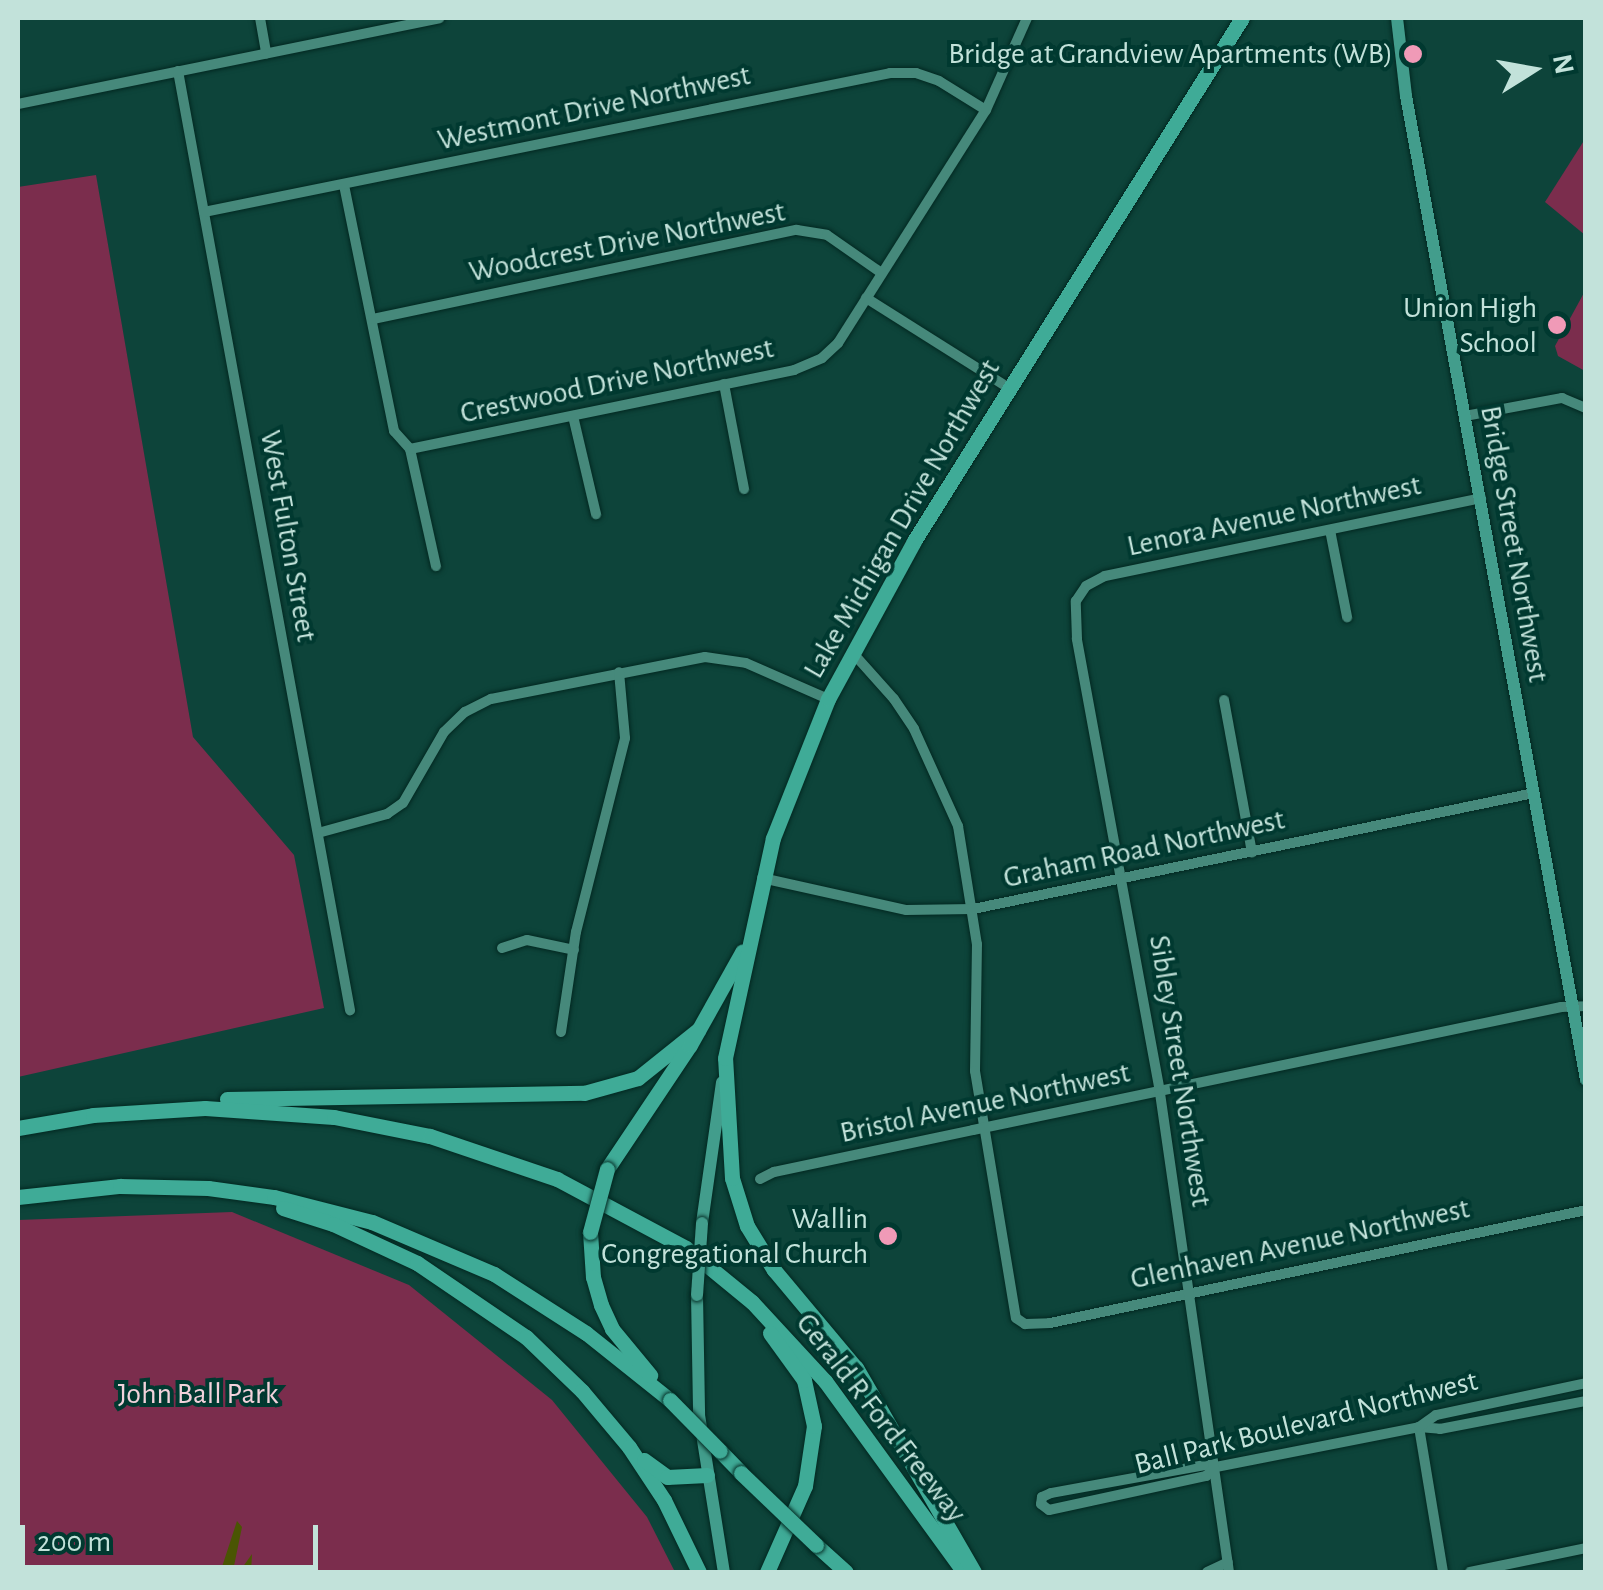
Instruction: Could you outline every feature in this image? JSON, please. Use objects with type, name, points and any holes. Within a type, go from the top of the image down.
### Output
[{"type":"highway","name":"Lake Michigan Drive Northwest","points":[[725,1058],[762,878],[794,780],[828,699],[897,569],[1242,18]]},
{"type":"highway","points":[[747,946],[698,1030],[607,1169],[590,1232],[593,1278],[612,1329],[668,1398],[741,1474],[846,1572]]},
{"type":"highway","points":[[132,1111],[169,1100],[584,1094],[638,1078],[698,1030]]},
{"type":"highway","points":[[725,1058],[732,1178],[747,1226],[774,1270],[856,1368],[974,1572]]},
{"type":"highway","name":"Gerald R Ford Freeway","points":[[18,1128],[132,1111],[271,1111],[368,1122],[504,1158],[615,1206],[686,1248],[786,1334],[825,1381],[964,1572]]},
{"type":"highway","points":[[18,1197],[120,1186],[242,1193],[372,1222],[458,1256],[552,1310],[668,1398]]},
{"type":"highway","points":[[242,1193],[371,1240],[472,1298],[526,1337],[582,1391],[629,1447],[664,1500],[699,1572]]},
{"type":"highway","points":[[723,1278],[792,1359],[812,1406],[809,1473],[768,1572]]},
{"type":"highway","points":[[629,1447],[667,1477],[707,1475]]},
{"type":"main road","name":"Bridge Street Northwest","points":[[1398,18],[1406,96],[1534,793],[1580,1006],[1586,1080]]},
{"type":"main road","name":"Lake Michigan Drive Northwest","points":[[724,1572],[699,1415],[697,1295],[702,1223],[725,1058]]},
{"type":"street","points":[[260,18],[266,52]]},
{"type":"street","points":[[18,104],[439,18]]},
{"type":"street","points":[[1009,388],[866,298],[986,110],[1028,18]]},
{"type":"street","name":"West Fulton Street","points":[[178,71],[350,1010]]},
{"type":"street","name":"Westmont Drive Northwest","points":[[204,212],[890,74],[916,73],[938,81],[986,110]]},
{"type":"street","points":[[344,185],[394,431],[410,449],[436,566]]},
{"type":"street","name":"Woodcrest Drive Northwest","points":[[373,319],[797,230],[827,235],[880,272]]},
{"type":"street","name":"Crestwood Drive Northwest","points":[[410,449],[811,365],[830,352],[866,298]]},
{"type":"street","points":[[724,384],[744,489]]},
{"type":"street","points":[[1465,416],[1562,398],[1586,408]]},
{"type":"street","points":[[573,416],[596,514]]},
{"type":"street","name":"Lenora Avenue Northwest","points":[[1081,590],[1105,576],[1481,498]]},
{"type":"street","points":[[1330,530],[1347,617]]},
{"type":"street","name":"Sibley Street Northwest","points":[[1081,590],[1075,609],[1078,639],[1160,1092],[1229,1567],[1207,1572]]},
{"type":"street","points":[[852,652],[894,698],[946,794],[958,826],[977,944],[974,1032],[983,1128]]},
{"type":"street","points":[[318,832],[387,814],[403,804],[444,732],[465,712],[491,699],[667,661],[727,659],[828,699]]},
{"type":"street","points":[[561,1032],[574,950],[625,738],[619,672]]},
{"type":"street","points":[[1224,700],[1252,852]]},
{"type":"street","name":"Graham Road Northwest","points":[[762,878],[906,910],[973,910],[1534,793]]},
{"type":"street","points":[[502,948],[527,940],[574,950]]},
{"type":"street","name":"Bristol Avenue Northwest","points":[[760,1179],[774,1172],[1580,1006]]},
{"type":"street","name":"Glenhaven Avenue Northwest","points":[[983,1128],[1012,1311],[1024,1324],[1586,1210]]},
{"type":"street","name":"Ball Park Boulevard Northwest","points":[[1041,1504],[1042,1497],[1051,1493],[1206,1465],[1216,1467],[1420,1427],[1436,1415],[1586,1383]]},
{"type":"street","points":[[1444,1572],[1420,1427],[1440,1429],[1586,1401]]},
{"type":"street","points":[[1470,1572],[1586,1548]]},
{"type":"green space","points":[[1585,139],[1585,235],[1545,202]]},
{"type":"green space","points":[[96,175],[193,737],[294,855],[324,1008],[18,1077],[18,187]]},
{"type":"green space","points":[[1585,291],[1586,371],[1558,356],[1555,346]]},
{"type":"green space","name":"John Ball Park","points":[[232,1212],[409,1285],[552,1400],[647,1517],[675,1572],[18,1572],[18,1220]]},
{"type":"shaded area","points":[[237,1521],[242,1527],[234,1566],[242,1568],[252,1554],[251,1572],[221,1570]]},
{"type":"place","name":"Bridge at Grandview Apartments (WB)","points":[[1413,54]]},
{"type":"place","name":"Union High School","points":[[1557,325]]},
{"type":"place","name":"Wallin Congregational Church","points":[[888,1236]]}]
